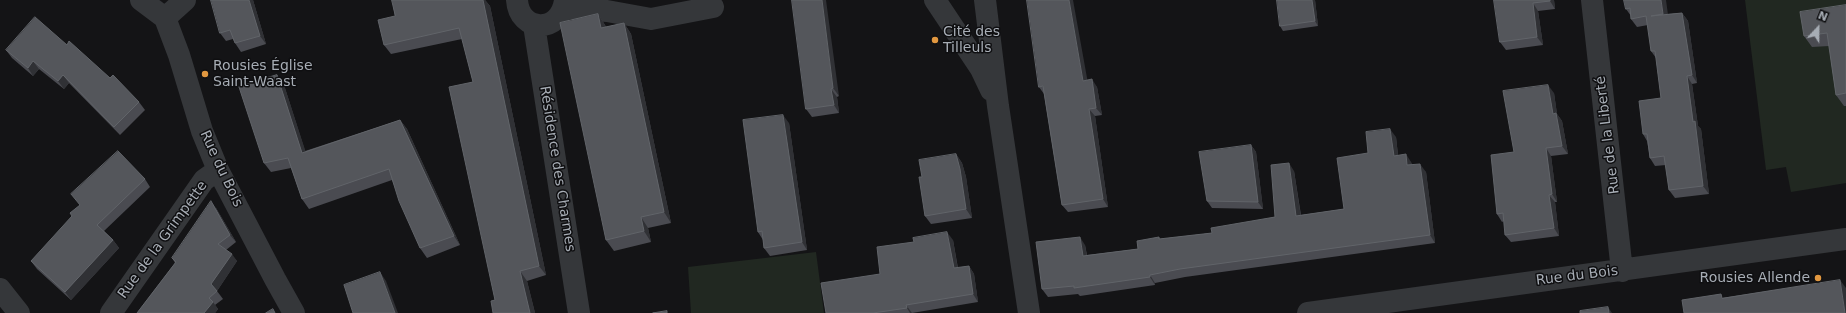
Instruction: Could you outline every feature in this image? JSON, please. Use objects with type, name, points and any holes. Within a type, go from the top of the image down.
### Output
[{"type":"street","points":[[141,0],[165,18],[185,0]]},
{"type":"street","points":[[517,0],[521,16],[534,25],[542,26],[556,20],[565,4],[651,19],[713,7]]},
{"type":"street","points":[[935,0],[981,69],[998,106]]},
{"type":"street","points":[[985,0],[998,106],[1029,313]]},
{"type":"street","name":"Rue de la Liberté","points":[[1592,0],[1622,271]]},
{"type":"street","name":"Rue du Bois","points":[[165,18],[179,55],[202,131],[218,170],[294,313]]},
{"type":"street","name":"Résidence des Charmes","points":[[534,25],[579,313]]},
{"type":"street","name":"Rue de la Grimpette","points":[[111,313],[204,180],[218,170]]},
{"type":"street","name":"Rue du Bois","points":[[1308,313],[1846,239]]},
{"type":"street","points":[[0,289],[19,313]]},
{"type":"shaded area","points":[[1745,0],[1846,0],[1846,17],[1835,45],[1846,106],[1846,183],[1791,192],[1786,167],[1766,170]]},
{"type":"shaded area","points":[[816,252],[824,313],[691,313],[688,267]]},
{"type":"building","points":[[211,0],[249,0],[260,36],[235,43],[230,30],[220,33]]},
{"type":"building","points":[[392,0],[483,0],[539,266],[520,271],[530,313],[493,313],[491,301],[495,300],[449,87],[473,82],[459,28],[384,45],[378,20],[395,16]]},
{"type":"building","points":[[792,0],[822,0],[834,105],[806,109]]},
{"type":"building","points":[[1027,0],[1069,0],[1083,81],[1092,79],[1096,108],[1089,109],[1103,199],[1062,205],[1043,86],[1039,87]]},
{"type":"building","points":[[1277,0],[1312,0],[1315,21],[1280,26]]},
{"type":"building","points":[[1494,0],[1550,0],[1533,3],[1537,37],[1500,42]]},
{"type":"building","points":[[1624,0],[1661,0],[1663,14],[1651,16],[1682,13],[1692,75],[1687,76],[1693,122],[1695,121],[1703,186],[1669,190],[1664,156],[1650,158],[1647,134],[1643,134],[1639,101],[1661,98],[1655,51],[1651,51],[1646,16],[1631,19],[1630,8],[1626,9]]},
{"type":"building","points":[[1846,5],[1846,93],[1836,95],[1827,33],[1804,36],[1800,12]]},
{"type":"building","points":[[598,14],[601,28],[624,23],[664,212],[641,217],[644,231],[606,240],[560,23]]},
{"type":"building","points":[[35,17],[67,45],[69,41],[110,78],[113,75],[139,102],[114,127],[63,75],[58,81],[33,61],[28,68],[6,50]]},
{"type":"building","points":[[277,75],[302,153],[400,120],[454,236],[420,248],[399,201],[389,169],[302,199],[288,158],[264,163],[239,87]]},
{"type":"building","points":[[1548,85],[1553,114],[1556,113],[1562,146],[1546,148],[1552,194],[1549,195],[1554,228],[1505,235],[1503,213],[1497,214],[1491,155],[1514,152],[1503,91]]},
{"type":"building","points":[[783,115],[802,242],[764,248],[762,231],[758,232],[743,120]]},
{"type":"building","points":[[1390,129],[1394,156],[1406,154],[1407,165],[1420,164],[1430,235],[1180,269],[1150,275],[1150,277],[1074,288],[1074,286],[1042,289],[1036,242],[1080,237],[1083,256],[1138,249],[1137,241],[1159,237],[1159,239],[1212,233],[1211,228],[1275,217],[1271,165],[1289,163],[1296,216],[1344,209],[1337,158],[1368,153],[1366,132]]},
{"type":"building","points":[[1251,145],[1258,202],[1207,201],[1199,152]]},
{"type":"building","points":[[118,151],[145,179],[97,225],[113,240],[65,292],[31,261],[72,216],[70,213],[80,205],[71,194]]},
{"type":"building","points":[[956,154],[960,169],[966,209],[925,216],[919,177],[922,177],[919,160]]},
{"type":"building","points":[[211,201],[230,235],[218,244],[232,254],[211,284],[217,291],[209,298],[213,302],[204,313],[137,313],[176,262],[172,258]]},
{"type":"building","points":[[947,232],[954,268],[969,266],[973,294],[906,305],[907,308],[873,313],[826,313],[821,283],[880,274],[877,247],[914,242],[913,238]]},
{"type":"building","points":[[380,272],[395,313],[353,313],[344,285]]},
{"type":"building","points":[[1840,280],[1845,313],[1684,313],[1682,300],[1721,294],[1722,298]]},
{"type":"building","points":[[1608,307],[1609,313],[1580,313],[1580,311]]},
{"type":"building","points":[[273,309],[275,313],[266,313]]},
{"type":"building","points":[[667,311],[667,313],[653,313]]},
{"type":"place","name":"Cité des Tilleuls","points":[[935,40]]},
{"type":"place","name":"Rousies Église Saint-Waast","points":[[205,74]]},
{"type":"place","name":"Rousies Allende","points":[[1818,278]]}]
